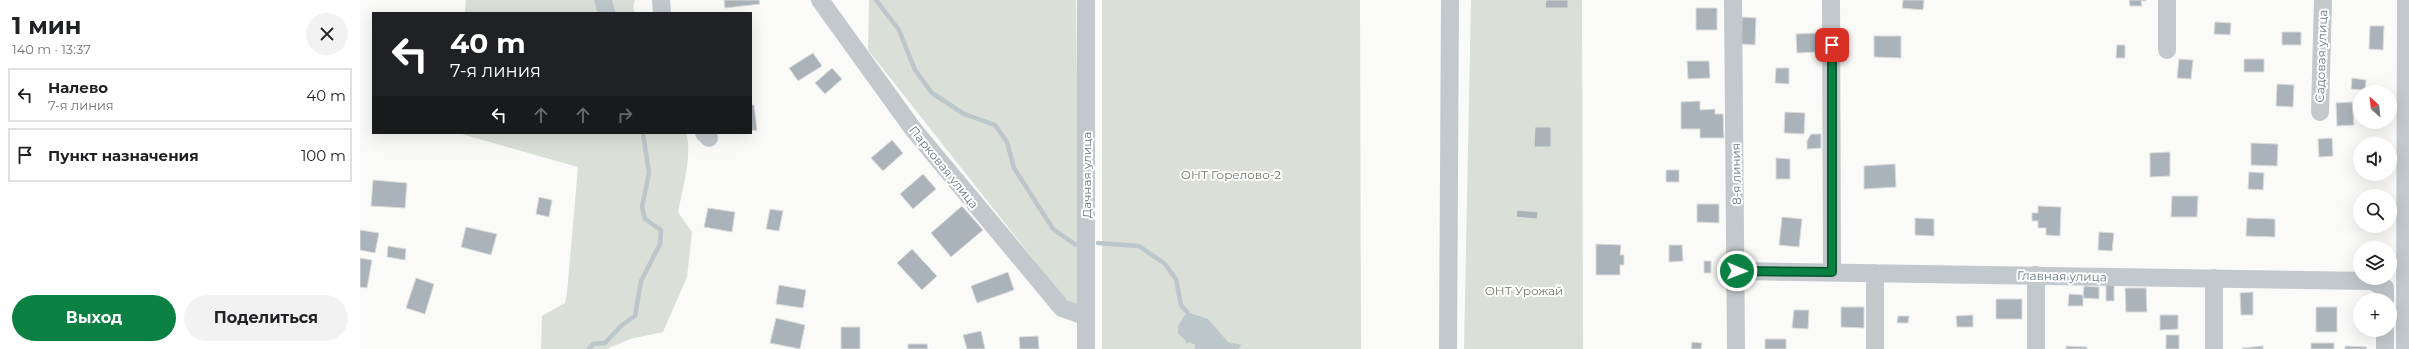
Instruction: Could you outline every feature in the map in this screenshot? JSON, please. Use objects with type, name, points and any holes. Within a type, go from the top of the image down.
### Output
[{"type":"street","points":[[661,0],[662,12]]},
{"type":"street","name":"Парковая улица","points":[[820,0],[912,129],[964,193],[1008,241],[1062,308],[1085,316]]},
{"type":"street","name":"Дачная улица","points":[[1086,0],[1086,349]]},
{"type":"street","points":[[1448,349],[1450,0]]},
{"type":"street","name":"8-я линия","points":[[1733,0],[1737,271],[1736,349]]},
{"type":"street","points":[[1831,0],[1832,272]]},
{"type":"street","points":[[2167,0],[2167,50]]},
{"type":"street","name":"Садовая улица","points":[[2320,112],[2323,0]]},
{"type":"street","points":[[2405,349],[2407,262],[2406,0]]},
{"type":"street","name":"Главная улица","points":[[1737,271],[2372,281],[2384,293]]},
{"type":"street","points":[[1875,273],[1875,349]]},
{"type":"street","points":[[2036,275],[2036,349]]},
{"type":"street","points":[[2214,278],[2214,349]]},
{"type":"street","points":[[2385,337],[2385,349]]},
{"type":"green space","points":[[466,0],[594,0],[597,12],[465,12]]},
{"type":"green space","points":[[612,0],[635,0],[633,7],[635,12],[616,12]]},
{"type":"green space","points":[[869,0],[1076,0],[1080,306],[1064,298],[868,50]]},
{"type":"green space","name":"ОНТ Горелово-2","points":[[1102,0],[1360,0],[1361,349],[1102,349]]},
{"type":"green space","name":"ОНТ Урожай","points":[[1471,0],[1582,0],[1583,349],[1464,349]]},
{"type":"green space","points":[[462,134],[686,134],[688,141],[688,162],[678,212],[692,232],[687,277],[663,332],[630,339],[607,349],[541,349],[542,316],[565,303],[578,167]]},
{"type":"shaded area","points":[[594,0],[612,0],[616,12],[597,12]]},
{"type":"shaded area","points":[[1187,312],[1208,319],[1228,342],[1242,345],[1238,349],[1195,349],[1195,345],[1190,342],[1186,344],[1185,340],[1178,333],[1178,326]]},
{"type":"building","points":[[724,0],[759,0],[760,4],[725,8]]},
{"type":"building","points":[[1546,0],[1568,0],[1568,8],[1545,8]]},
{"type":"building","points":[[1903,0],[1924,0],[1923,10],[1902,8]]},
{"type":"building","points":[[2129,0],[2146,1],[2141,1],[2142,6],[2130,6]]},
{"type":"building","points":[[1696,8],[1717,8],[1717,30],[1696,30]]},
{"type":"building","points":[[1742,17],[1756,18],[1755,45],[1741,44]]},
{"type":"building","points":[[2215,22],[2231,23],[2230,35],[2214,34]]},
{"type":"building","points":[[2370,26],[2384,26],[2383,50],[2369,49]]},
{"type":"building","points":[[2282,32],[2301,32],[2301,45],[2282,45]]},
{"type":"building","points":[[1816,33],[1816,52],[1797,53],[1796,34]]},
{"type":"building","points":[[1874,36],[1901,36],[1901,58],[1874,57]]},
{"type":"building","points":[[2117,45],[2125,45],[2125,58],[2116,58]]},
{"type":"building","points":[[813,53],[822,66],[798,81],[789,68]]},
{"type":"building","points":[[2179,59],[2193,60],[2191,79],[2177,78]]},
{"type":"building","points":[[2244,59],[2264,59],[2264,72],[2244,72]]},
{"type":"building","points":[[1687,61],[1709,61],[1710,78],[1688,79]]},
{"type":"building","points":[[832,68],[842,79],[825,94],[815,83]]},
{"type":"building","points":[[1776,68],[1789,68],[1789,84],[1775,83]]},
{"type":"building","points":[[2352,78],[2366,80],[2366,85],[2353,85],[2353,89],[2351,89]]},
{"type":"building","points":[[2277,84],[2294,85],[2293,107],[2276,106]]},
{"type":"building","points":[[1700,101],[1700,110],[1715,109],[1715,114],[1723,114],[1724,138],[1700,138],[1700,129],[1681,129],[1681,102]]},
{"type":"building","points":[[2352,102],[2353,125],[2337,126],[2336,103]]},
{"type":"building","points":[[752,105],[754,105],[757,130],[752,131]]},
{"type":"building","points":[[1785,112],[1805,113],[1804,134],[1784,133]]},
{"type":"building","points":[[1535,127],[1551,127],[1551,147],[1534,147]]},
{"type":"building","points":[[1811,134],[1821,134],[1821,148],[1807,149],[1807,141]]},
{"type":"building","points":[[2332,138],[2333,156],[2319,157],[2318,139]]},
{"type":"building","points":[[892,140],[903,153],[883,171],[871,158]]},
{"type":"building","points":[[2251,143],[2278,144],[2277,166],[2251,165]]},
{"type":"building","points":[[2170,152],[2170,176],[2150,177],[2150,153]]},
{"type":"building","points":[[1776,158],[1790,159],[1790,179],[1776,179]]},
{"type":"building","points":[[1895,164],[1896,187],[1864,189],[1864,166]]},
{"type":"building","points":[[1666,170],[1679,170],[1679,182],[1666,182]]},
{"type":"building","points":[[2249,172],[2264,173],[2263,190],[2248,189]]},
{"type":"building","points":[[923,174],[936,189],[913,209],[900,194]]},
{"type":"building","points":[[373,180],[407,183],[405,208],[371,206]]},
{"type":"building","points":[[2172,196],[2198,196],[2197,217],[2171,217]]},
{"type":"building","points":[[539,197],[552,200],[549,217],[536,214]]},
{"type":"building","points":[[1697,204],[1719,204],[1719,223],[1697,222]]},
{"type":"building","points":[[962,206],[983,230],[951,257],[931,233]]},
{"type":"building","points":[[2038,206],[2061,207],[2060,236],[2046,235],[2046,228],[2038,228],[2038,221],[2032,221],[2032,213],[2038,213]]},
{"type":"building","points":[[708,208],[735,212],[732,232],[704,227]]},
{"type":"building","points":[[770,209],[783,211],[779,231],[766,229]]},
{"type":"building","points":[[1517,210],[1538,212],[1537,219],[1516,217]]},
{"type":"building","points":[[1782,217],[1802,219],[1799,247],[1779,245]]},
{"type":"building","points":[[1915,218],[1934,219],[1934,236],[1915,235]]},
{"type":"building","points":[[2247,218],[2275,219],[2275,237],[2246,236]]},
{"type":"building","points":[[466,227],[497,234],[491,255],[461,247]]},
{"type":"building","points":[[360,230],[379,233],[375,253],[360,250]]},
{"type":"building","points":[[2099,232],[2114,233],[2112,251],[2098,250]]},
{"type":"building","points":[[1596,244],[1621,245],[1620,255],[1624,255],[1624,265],[1620,265],[1620,275],[1596,275]]},
{"type":"building","points":[[1669,245],[1682,245],[1683,261],[1669,262]]},
{"type":"building","points":[[388,246],[406,249],[405,260],[387,257]]},
{"type":"building","points":[[912,249],[937,276],[922,290],[897,263]]},
{"type":"building","points":[[360,258],[372,260],[367,288],[360,287]]},
{"type":"building","points":[[1704,261],[1711,261],[1711,273],[1704,273]]},
{"type":"building","points":[[1008,272],[1014,290],[977,303],[971,286]]},
{"type":"building","points":[[416,278],[434,284],[425,314],[406,308]]},
{"type":"building","points":[[2106,284],[2114,284],[2114,301],[2106,301]]},
{"type":"building","points":[[779,285],[806,290],[803,308],[776,304]]},
{"type":"building","points":[[2084,286],[2099,287],[2099,299],[2083,298]]},
{"type":"building","points":[[2125,288],[2146,288],[2147,312],[2126,312]]},
{"type":"building","points":[[2253,292],[2253,315],[2241,315],[2240,293]]},
{"type":"building","points":[[2069,294],[2083,295],[2083,306],[2068,306]]},
{"type":"building","points":[[1996,299],[2022,299],[2022,319],[1996,319]]},
{"type":"building","points":[[1841,307],[1864,307],[1864,328],[1841,327]]},
{"type":"building","points":[[2316,307],[2337,307],[2337,332],[2316,332]]},
{"type":"building","points":[[1794,310],[1809,310],[1808,329],[1792,328]]},
{"type":"building","points":[[1973,315],[1973,327],[1957,327],[1956,316]]},
{"type":"building","points":[[2160,315],[2178,315],[2178,329],[2160,330]]},
{"type":"building","points":[[1898,316],[1909,316],[1908,323],[1897,323]]},
{"type":"building","points":[[776,318],[805,325],[800,349],[770,343]]},
{"type":"building","points":[[841,327],[860,327],[860,349],[841,349]]},
{"type":"building","points":[[981,331],[985,349],[967,349],[963,335]]},
{"type":"building","points":[[2166,335],[2179,335],[2179,349],[2166,349]]},
{"type":"building","points":[[1038,336],[1039,349],[1020,349],[1019,337]]},
{"type":"building","points":[[1765,339],[1786,339],[1786,349],[1765,349]]},
{"type":"building","points":[[1692,342],[1702,343],[1701,349],[1691,349]]},
{"type":"building","points":[[2311,343],[2334,343],[2334,349],[2311,349]]},
{"type":"building","points":[[908,344],[927,344],[928,349],[908,349]]},
{"type":"building","points":[[2066,346],[2087,347],[2087,349],[2066,349]]},
{"type":"building","points":[[2263,346],[2263,349],[2242,349],[2242,348]]},
{"type":"building","points":[[2345,346],[2367,347],[2366,349],[2345,349]]},
{"type":"waterway","points":[[876,0],[899,30],[915,70],[932,93],[964,114],[995,125],[1007,142],[1014,168],[1053,229],[1076,245]]},
{"type":"waterway","points":[[589,349],[593,344],[605,343],[622,325],[635,316],[641,281],[660,244],[661,230],[645,219],[642,207],[649,173],[643,134]]},
{"type":"waterway","points":[[1098,243],[1139,246],[1165,264],[1176,279],[1181,305],[1187,312]]},
{"type":"route","points":[[1737,271],[1832,272],[1832,45]]}]
